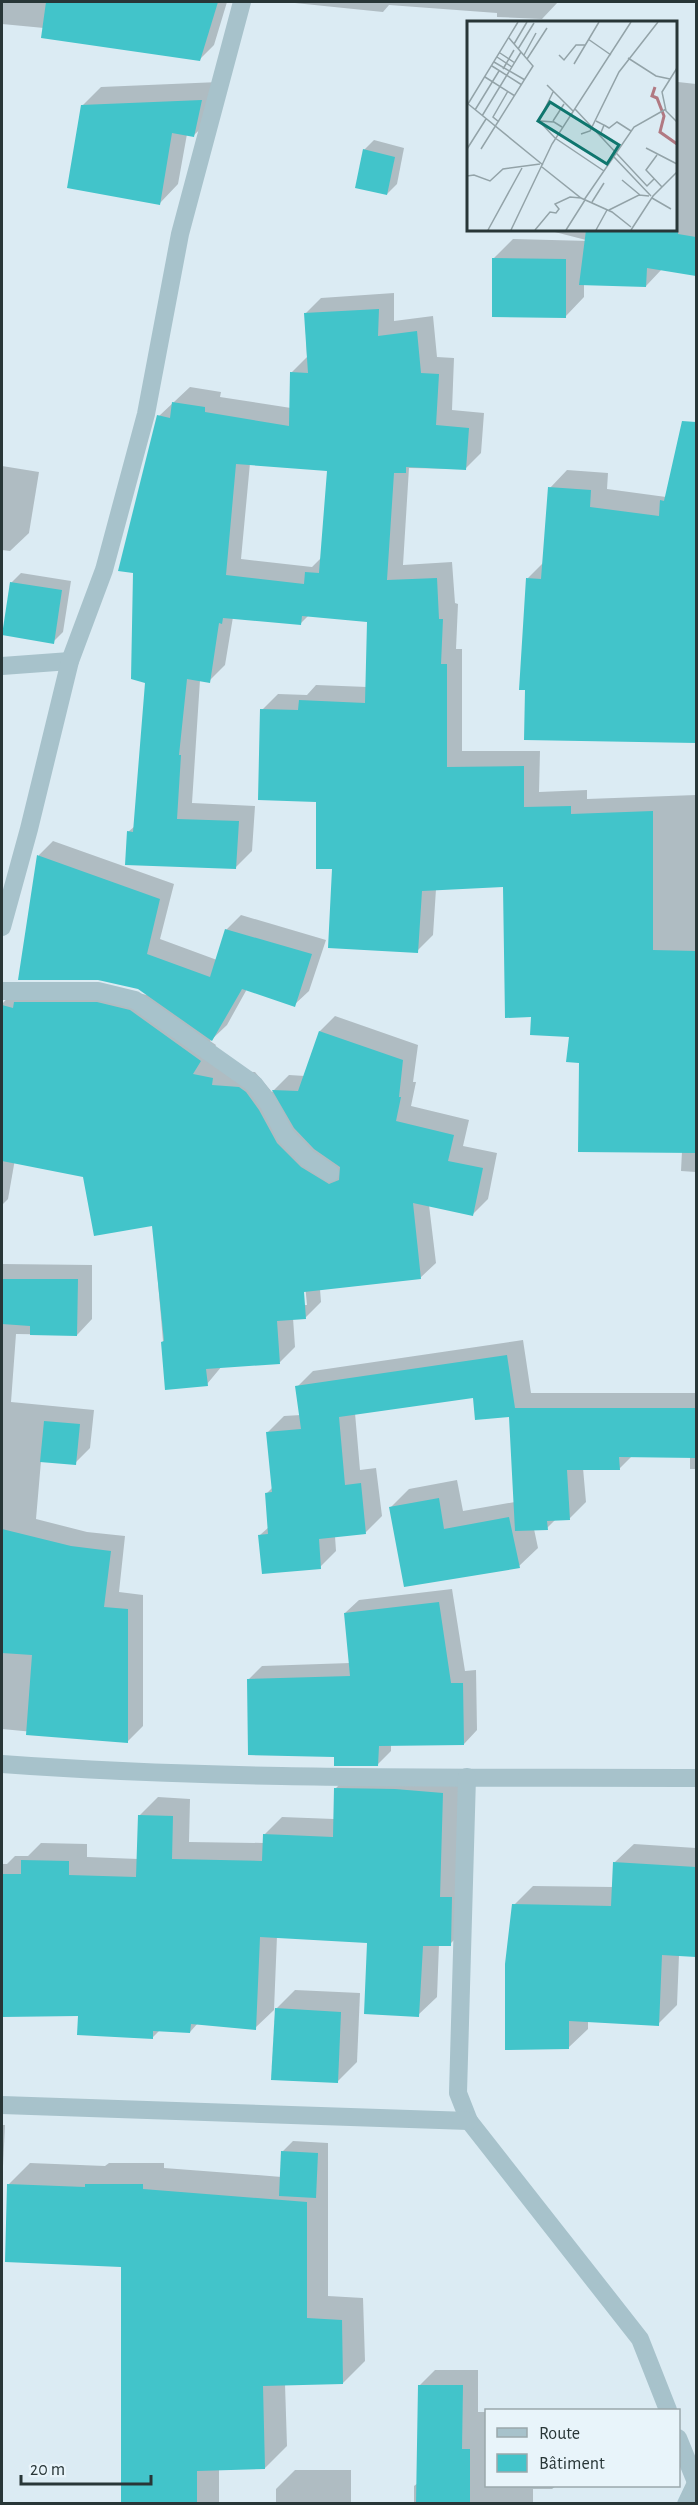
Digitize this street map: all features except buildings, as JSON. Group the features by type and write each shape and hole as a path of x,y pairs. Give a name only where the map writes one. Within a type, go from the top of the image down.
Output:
{"street":[{"path":"2,927 29,829 70,661 104,570 146,414 180,234 242,2"},
{"path":"2,666 70,661"},
{"path":"2,991 98,991 135,1000 254,1084 269,1104 285,1135 307,1158 330,1173"},
{"path":"2,1764 61,1769 467,1777 696,1778"},
{"path":"467,1777 458,2094 470,2121 640,2339 668,2409"},
{"path":"2,2105 470,2121"},
{"path":"680,2443 696,2482 686,2504"}]}
